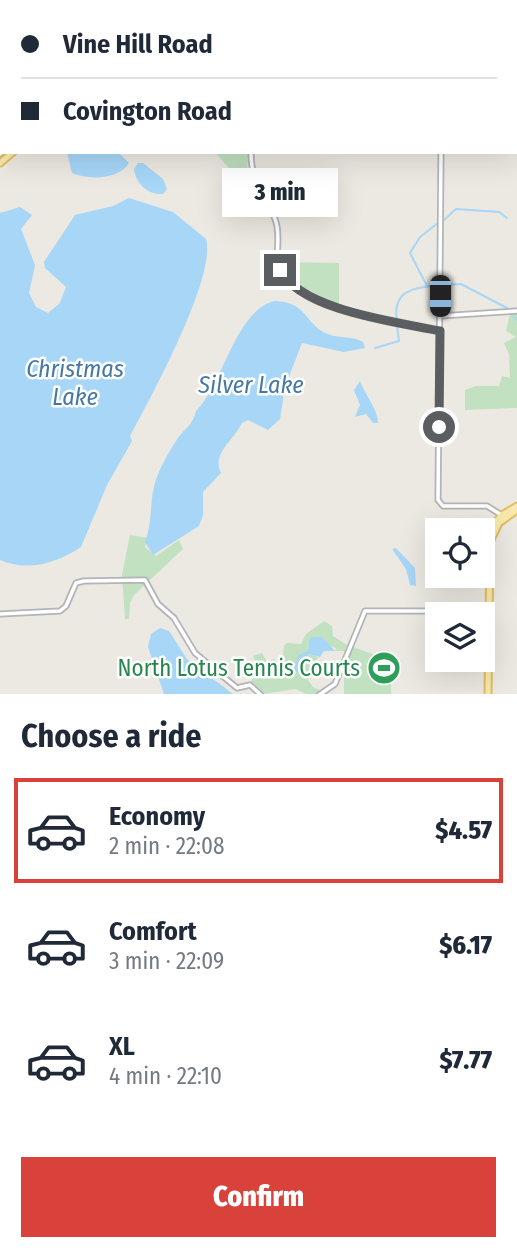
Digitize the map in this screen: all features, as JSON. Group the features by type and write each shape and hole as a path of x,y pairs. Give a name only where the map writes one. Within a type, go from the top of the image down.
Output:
{"main road":[{"path":"495,525 501,514 517,508"},
{"path":"495,529 501,514"},
{"path":"488,672 488,694"}],"street":[{"path":"251,154 254,181 276,223 280,270 291,284 331,306 391,322 440,331"},
{"path":"441,154 438,497 443,506 485,506 501,514"},
{"path":"440,316 517,311"},
{"path":"0,614 60,611 66,606 76,583 84,581 145,580 158,604 174,618 195,653 237,688 250,685 260,694"},
{"path":"320,694 335,684 365,611 425,611"}],"green space":[{"path":"217,154 248,154 247,176 232,172"},
{"path":"281,262 339,263 339,306 292,281"},
{"path":"510,314 517,314 517,408 465,410 465,390 476,386 499,386 502,376 510,378 509,354 504,343 516,337 506,331"},
{"path":"130,535 147,538 145,547 156,556 179,540 183,549 134,595 130,603 129,619 125,619 122,575"},
{"path":"324,621 332,626 333,636 347,645 345,651 335,651 336,648 309,640 308,651 295,664 305,665 309,654 318,657 308,680 313,687 320,690 316,694 306,694 296,689 263,694 250,683 259,669 253,656 262,653 267,662 273,659 282,665 284,646 287,643 301,644 306,634"},
{"path":"351,646 380,657 391,657 391,694 344,694 344,674 340,670"}],"water":[{"path":"67,154 120,154 129,163 118,173 103,177 86,177 72,173"},
{"path":"138,163 143,163 163,179 167,189 163,194 152,193 140,184 134,169"},
{"name":"Christmas Lake","path":"129,198 173,212 206,239 207,257 202,280 180,338 130,436 132,441 107,485 81,547 42,564 11,564 0,560 0,213 20,207 32,215 21,229 35,265 29,293 36,307 48,313 60,303 66,287 45,268 44,262 75,215 113,206"},
{"name":"Silver Lake","path":"275,301 293,305 325,333 358,340 363,342 365,348 344,352 302,343 285,387 280,419 268,430 248,420 242,423 221,453 221,473 203,492 203,515 199,526 153,555 145,542 153,489 161,468 175,442 206,399 240,332 261,307"},
{"path":"360,381 376,412 378,423 373,423 366,414 355,417 360,405 354,390"},
{"path":"396,548 415,568 416,586 410,585 406,569 392,549"},
{"path":"160,628 169,631 187,659 233,694 164,694 148,647 151,634"},
{"path":"322,637 335,651 324,651 320,657 309,654 301,671 295,672 287,664 297,662 298,655 308,651 309,640"}],"waterway":[{"path":"444,220 456,209 499,212 507,218"},
{"path":"427,286 410,253 420,237 438,223"},
{"path":"443,285 461,284 507,308"},
{"path":"397,321 396,311 401,297 412,290 436,286"},
{"path":"513,314 517,320"},
{"path":"375,348 399,341 397,326"}],"place":[{"name":"North Lotus Tennis Courts","path":"384,668"}],"route":[{"path":"280,270 291,284 331,306 391,322 440,331 439,427"}]}
